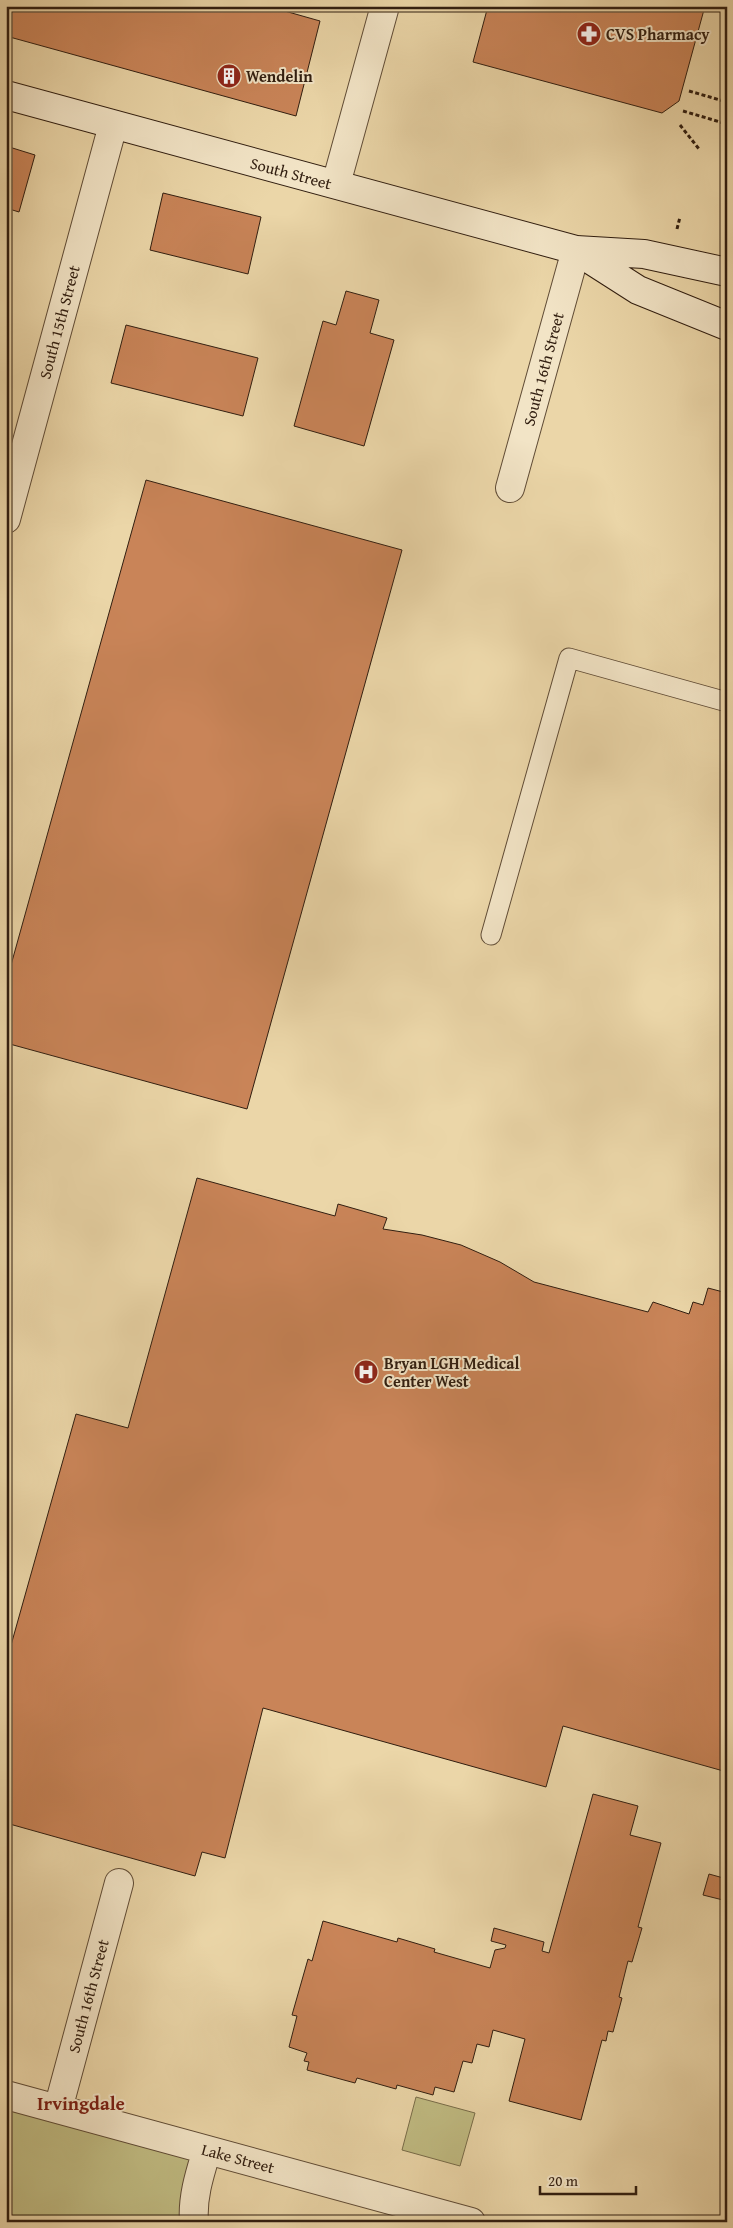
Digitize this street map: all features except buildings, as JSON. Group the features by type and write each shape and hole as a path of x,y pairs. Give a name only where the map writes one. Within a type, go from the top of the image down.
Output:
{"street":[{"path":"336,184 385,6"},
{"name":"South Street","path":"6,95 576,250 644,254 727,272"},
{"name":"South 15th Street","path":"6,519 113,125"},
{"name":"South Street","path":"576,250 638,290 727,326"},
{"name":"South 16th Street","path":"510,488 576,250"},
{"name":"South 16th Street","path":"58,2109 119,1883"},
{"name":"Lake Street","path":"6,2095 471,2222"},
{"path":"194,2222 194,2204 206,2150"}],"lane":[{"path":"491,935 569,658 727,702"}],"path":[{"path":"689,91 727,102"},
{"path":"683,111 727,124"},
{"path":"680,125 699,149"},
{"path":"677,228 680,217"}],"shaded area":[{"path":"6,2095 207,2150 194,2222 6,2222"},
{"path":"416,2097 475,2113 460,2166 402,2150"}],"place":[{"name":"CVS Pharmacy","path":"589,34"},
{"name":"Wendelin","path":"229,76"},
{"name":"Bryan LGH Medical Center West","path":"366,1372"}],"district":[{"name":"Irvingdale","path":"81,2103"}]}
